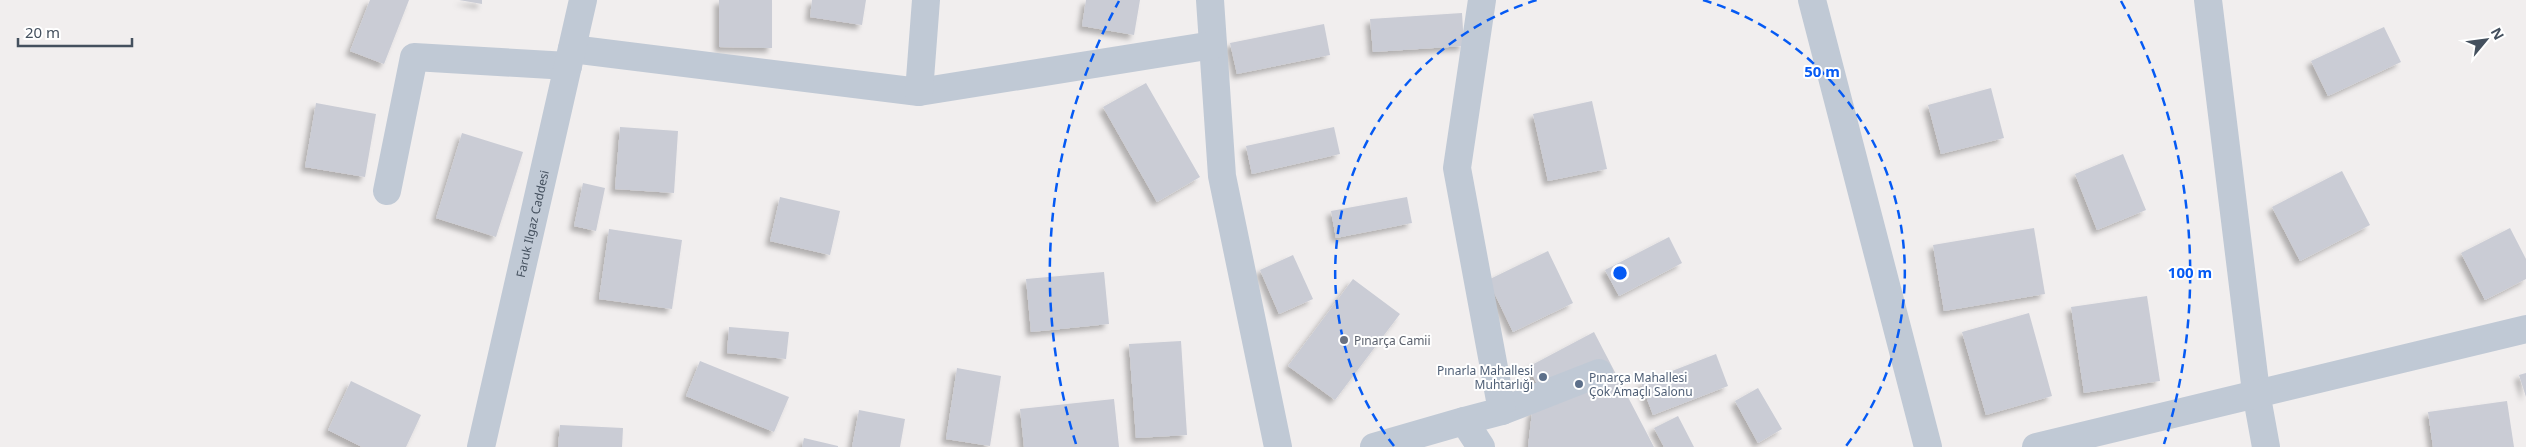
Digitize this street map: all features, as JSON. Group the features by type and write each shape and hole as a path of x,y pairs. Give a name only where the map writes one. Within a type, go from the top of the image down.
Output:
{"street":[{"name":"Faruk Ilgaz Caddesi","path":"480,447 583,0"},
{"path":"919,92 926,0"},
{"path":"1210,0 1222,176 1278,447"},
{"path":"1482,0 1458,168 1502,411"},
{"path":"1812,0 1928,447"},
{"path":"2208,0 2256,392 2266,447"},
{"path":"387,191 414,57 570,57 919,92 1213,45"},
{"path":"2036,447 2256,392 2526,328"},
{"path":"1374,447 1502,411 1599,373"},
{"path":"1464,421 1481,447"}],"building":[{"path":"370,0 409,0 384,64 350,51"},
{"path":"459,0 482,0 482,4"},
{"path":"719,0 772,0 772,48 719,47"},
{"path":"812,0 866,0 862,25 810,17"},
{"path":"1086,0 1140,0 1134,35 1082,26"},
{"path":"1462,13 1464,46 1373,52 1370,19"},
{"path":"1324,24 1330,55 1237,74 1230,43"},
{"path":"2384,27 2401,62 2328,96 2311,61"},
{"path":"1146,83 1200,177 1157,202 1103,107"},
{"path":"1991,88 2004,138 1941,154 1928,105"},
{"path":"1592,101 1607,169 1548,181 1533,114"},
{"path":"316,103 376,114 365,177 305,167"},
{"path":"620,127 678,131 674,193 615,189"},
{"path":"1334,127 1340,154 1252,174 1246,146"},
{"path":"462,133 523,152 496,237 436,218"},
{"path":"2123,154 2146,210 2097,230 2075,174"},
{"path":"2342,171 2370,225 2300,261 2272,207"},
{"path":"583,183 605,188 596,231 574,226"},
{"path":"780,197 840,211 830,255 770,241"},
{"path":"1407,197 1412,223 1336,238 1331,211"},
{"path":"2034,228 2045,294 1944,311 1933,245"},
{"path":"2510,228 2526,259 2526,279 2485,300 2461,253"},
{"path":"609,229 682,240 672,309 599,299"},
{"path":"1669,237 1682,263 1619,296 1605,270"},
{"path":"1548,251 1573,303 1513,332 1488,280"},
{"path":"1293,255 1313,299 1279,314 1260,270"},
{"path":"1104,272 1109,324 1031,332 1026,279"},
{"name":"Pınarça Camii","path":"1353,279 1400,314 1335,400 1288,366"},
{"path":"2147,296 2160,381 2084,393 2071,307"},
{"path":"2029,313 2052,396 1986,415 1962,332"},
{"path":"729,327 789,332 786,359 727,353"},
{"name":"Pınarça Mahallesi Çok Amaçlı Salonu","path":"1594,332 1654,447 1528,447 1532,412 1546,401 1528,367"},
{"path":"1181,341 1187,435 1136,438 1129,344"},
{"path":"1716,354 1728,386 1653,415 1641,383"},
{"path":"700,361 789,397 774,432 686,396"},
{"path":"957,368 1001,376 990,446 946,439"},
{"path":"2526,373 2526,397 2519,375"},
{"path":"351,381 421,415 406,447 362,447 328,430"},
{"path":"1758,388 1782,429 1758,443 1735,401"},
{"path":"1114,399 1119,447 1024,447 1020,409"},
{"path":"2507,401 2514,447 2433,447 2428,412"},
{"path":"859,410 905,419 900,447 852,447"},
{"path":"1678,416 1694,447 1664,447 1654,428"},
{"path":"560,425 623,428 622,447 558,447"},
{"path":"804,438 838,446 838,447 802,447"}],"place":[{"name":"Pınarça Camii","path":"1344,340"},
{"name":"Pınarla Mahallesi Muhtarlığı","path":"1543,377"},
{"name":"Pınarça Mahallesi Çok Amaçlı Salonu","path":"1579,384"}]}
